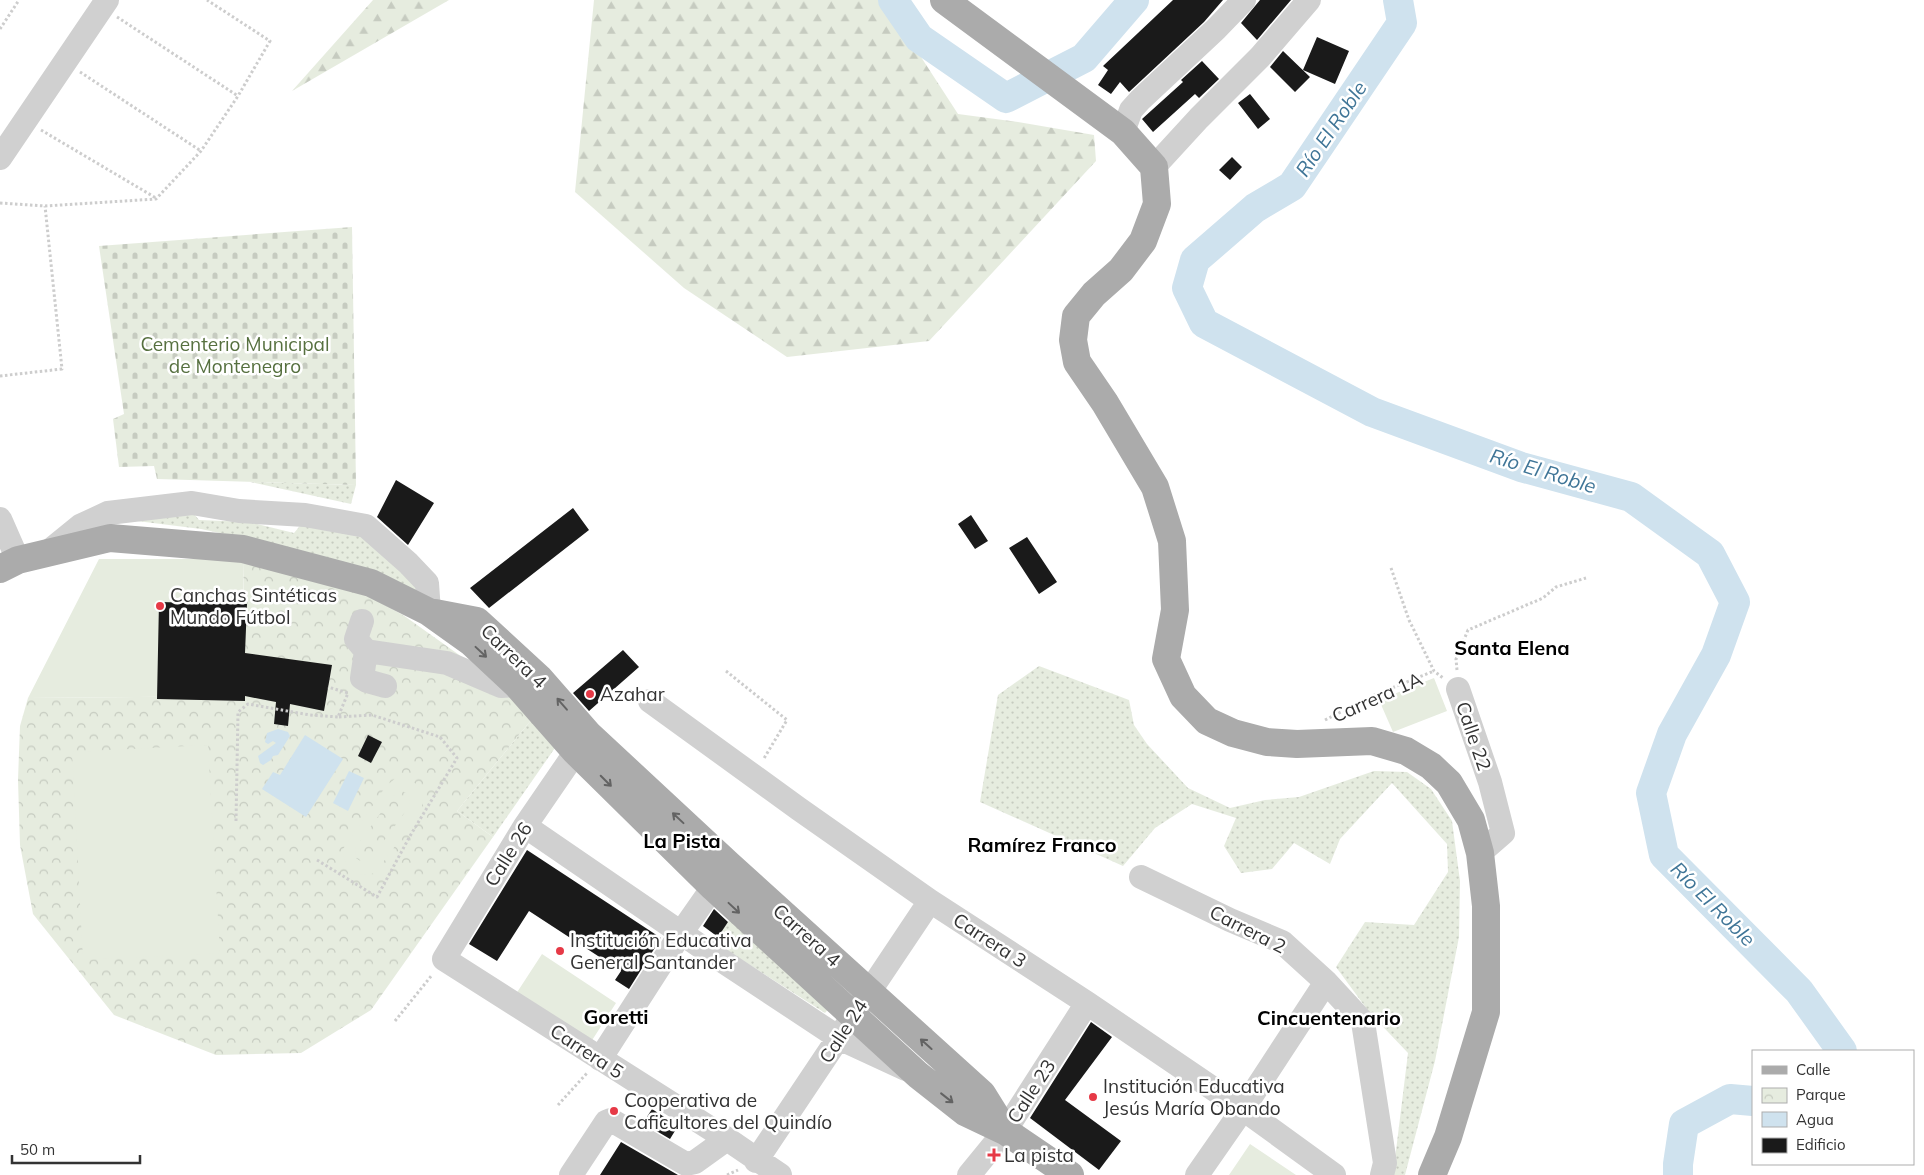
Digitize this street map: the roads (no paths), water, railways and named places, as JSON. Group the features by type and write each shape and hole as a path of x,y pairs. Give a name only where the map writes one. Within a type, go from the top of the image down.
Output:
{"main road":[{"path":"944,0 1123,132 1154,167 1157,204 1143,241 1121,270 1094,294 1076,316 1073,340 1077,362 1105,403 1155,487 1172,541 1174,610 1166,659 1183,696 1207,721 1233,733 1267,742 1297,744 1372,741 1406,751 1431,766 1449,783 1471,820 1480,853 1486,906 1486,1012 1448,1137 1432,1175"},
{"path":"9,565 48,552 110,538 243,549 371,583 429,612"},
{"name":"Carrera 4","path":"429,612 471,642 582,742 729,865 982,1094 1005,1131"},
{"name":"Carrera 4","path":"429,612 477,621 539,678 582,742 713,887 847,1028 918,1075 965,1112 1005,1131 1070,1175"},
{"path":"1414,1175 1417,1169 1448,1137"}],"street":[{"path":"1123,132 1132,110 1140,100 1244,0"},
{"path":"1154,167 1199,118 1260,57 1309,0"},
{"path":"0,158 105,4"},
{"path":"48,552 80,526 108,513 192,503 239,511 305,515 366,526 408,563 427,583 429,612"},
{"path":"0,519 9,565"},
{"path":"362,621 356,639 366,651 447,663 501,686 517,685"},
{"path":"366,651 362,678 386,686"},
{"name":"Calle 22","path":"1458,689 1490,782 1503,833 1480,853"},
{"name":"Carrera 3","path":"650,701 930,901 1087,1003 1334,1175"},
{"name":"Calle 26","path":"444,959 525,826 582,742"},
{"name":"Carrera 4","path":"525,826 681,933 847,1028"},
{"path":"600,1059 681,933 729,865"},
{"name":"Carrera 2","path":"1141,877 1230,920 1282,942 1326,982 1363,1022 1384,1163 1382,1175"},
{"name":"Calle 24","path":"756,1160 847,1028 930,901"},
{"name":"Carrera 5","path":"444,959 727,1139 780,1175"},
{"path":"1197,1175 1243,1110 1326,982"},
{"name":"Calle 23","path":"968,1175 1005,1131 1087,1003"},
{"path":"571,1175 606,1122 611,1120 686,1164 695,1162 727,1139"}],"water":[{"path":"278,729 288,732 290,736 278,755 273,756 271,760 263,765 260,763 258,756 276,743 273,741 268,744 265,742 267,733"},
{"path":"305,735 343,759 306,817 262,789 273,772 280,775"},
{"path":"349,771 364,778 348,811 333,803"}],"waterway":[{"name":"Río El Roble","path":"893,0 919,38 1006,98 1084,58 1134,0"},
{"name":"Río El Roble","path":"1398,0 1402,23 1292,186 1255,208 1195,260 1187,288 1204,323 1372,412 1521,467 1631,497 1710,554 1735,602 1716,655 1672,734 1651,793 1664,855 1799,991 1841,1050"},
{"name":"Río El Roble","path":"1678,1175 1684,1124 1730,1099 1752,1101"}],"place":[{"name":"Canchas Sintéticas Mundo Fútbol","path":"160,606"},
{"name":"Azahar","path":"590,694"},
{"name":"Institución Educativa General Santander","path":"560,951"},
{"name":"Institución Educativa Jesús María Obando","path":"1093,1097"},
{"name":"Cooperativa de Caficultores del Quindío","path":"614,1111"},
{"name":"La pista","path":"994,1155"}],"district":[{"name":"Santa Elena","path":"1512,648"},
{"name":"La Pista","path":"682,841"},
{"name":"Ramírez Franco","path":"1042,845"},
{"name":"Goretti","path":"616,1017"},
{"name":"Cincuentenario","path":"1329,1018"}],"park label":[{"name":"Cementerio Municipal de Montenegro","path":"235,355"}]}
